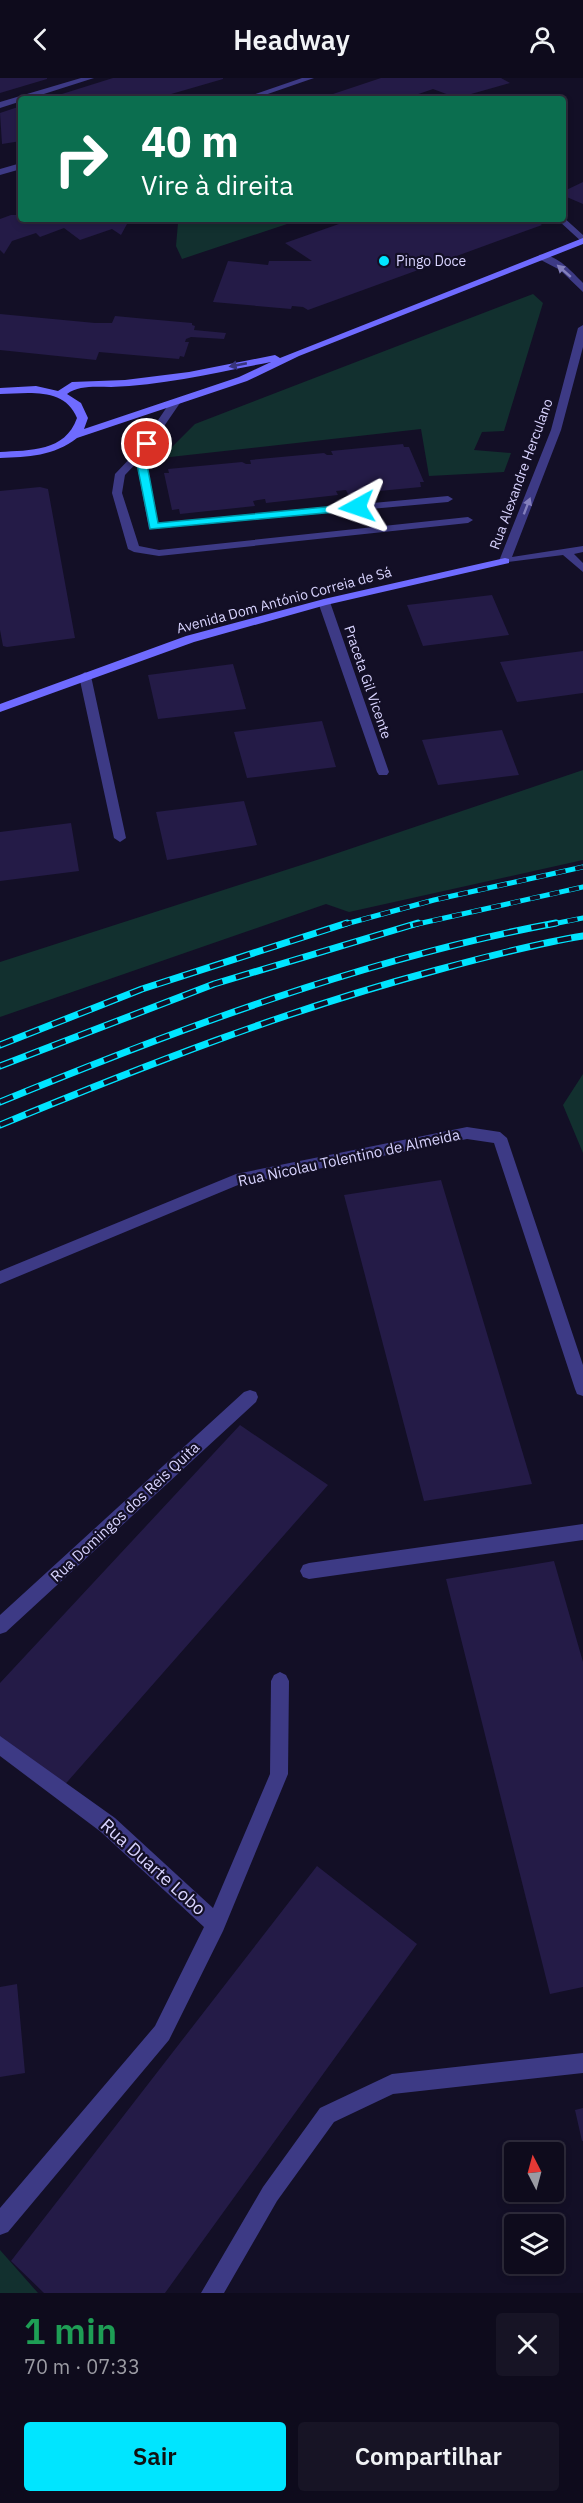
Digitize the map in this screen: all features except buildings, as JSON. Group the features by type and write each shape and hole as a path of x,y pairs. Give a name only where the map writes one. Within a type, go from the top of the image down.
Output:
{"street":[{"path":"31,96 90,78"},
{"path":"254,96 303,79"},
{"path":"0,105 18,100"},
{"path":"0,172 18,167"},
{"path":"0,455 44,452 63,445 77,435 243,379 296,354 583,240 565,222"},
{"path":"542,256 563,268 583,289"},
{"name":"Rua Alexandre Herculano","path":"505,561 556,430 583,328"},
{"path":"61,393 72,385 124,383 189,375 296,354"},
{"path":"0,386 42,388 61,393 75,401 83,412 84,424 77,435"},
{"path":"0,391 20,388"},
{"path":"175,403 140,454 120,474 117,493 134,549 159,553 468,520"},
{"path":"140,454 153,527 448,499"},
{"name":"Avenida Dom António Correia de Sá","path":"0,708 190,639 324,602 505,561 583,549"},
{"path":"565,551 583,569"},
{"name":"Praceta Gil Vicente","path":"324,602 383,772"},
{"path":"85,676 120,838"},
{"name":"Rua Nicolau Tolentino de Almeida","path":"0,1278 236,1180 467,1133 500,1138 583,1389"},
{"name":"Rua Domingos dos Reis Quita","path":"0,1626 250,1397"},
{"path":"309,1571 583,1532"},
{"name":"Rua Duarte Lobo","path":"0,1745 108,1825 216,1924 279,1774 280,1681"},
{"path":"0,2224 162,2033 216,1924"},
{"path":"212,2293 270,2194 327,2115 392,2084 583,2063"}],"green space":[{"path":"176,222 293,222 182,259 176,246"},
{"path":"533,294 543,303 504,431 482,432 474,450 511,453 504,472 429,476 421,429 161,458 195,424"},
{"path":"583,770 583,860 349,912 326,904 0,1017 0,962 323,858"},
{"path":"583,1074 583,1153 563,1105"},
{"path":"0,2250 38,2293 0,2293"}],"railway":[{"path":"342,925 434,900 583,867"},
{"path":"413,925 583,887"},
{"path":"548,925 583,918"},
{"path":"0,1045 142,989 347,923"},
{"path":"0,1066 214,984 418,923"},
{"path":"0,1102 136,1048 274,998 413,956 556,923"},
{"path":"0,1125 216,1040 326,1003 473,960 583,936"}],"place":[{"name":"Pingo Doce","path":"384,261"}],"route":[{"path":"147,444 140,454 153,527 357,507"}]}
